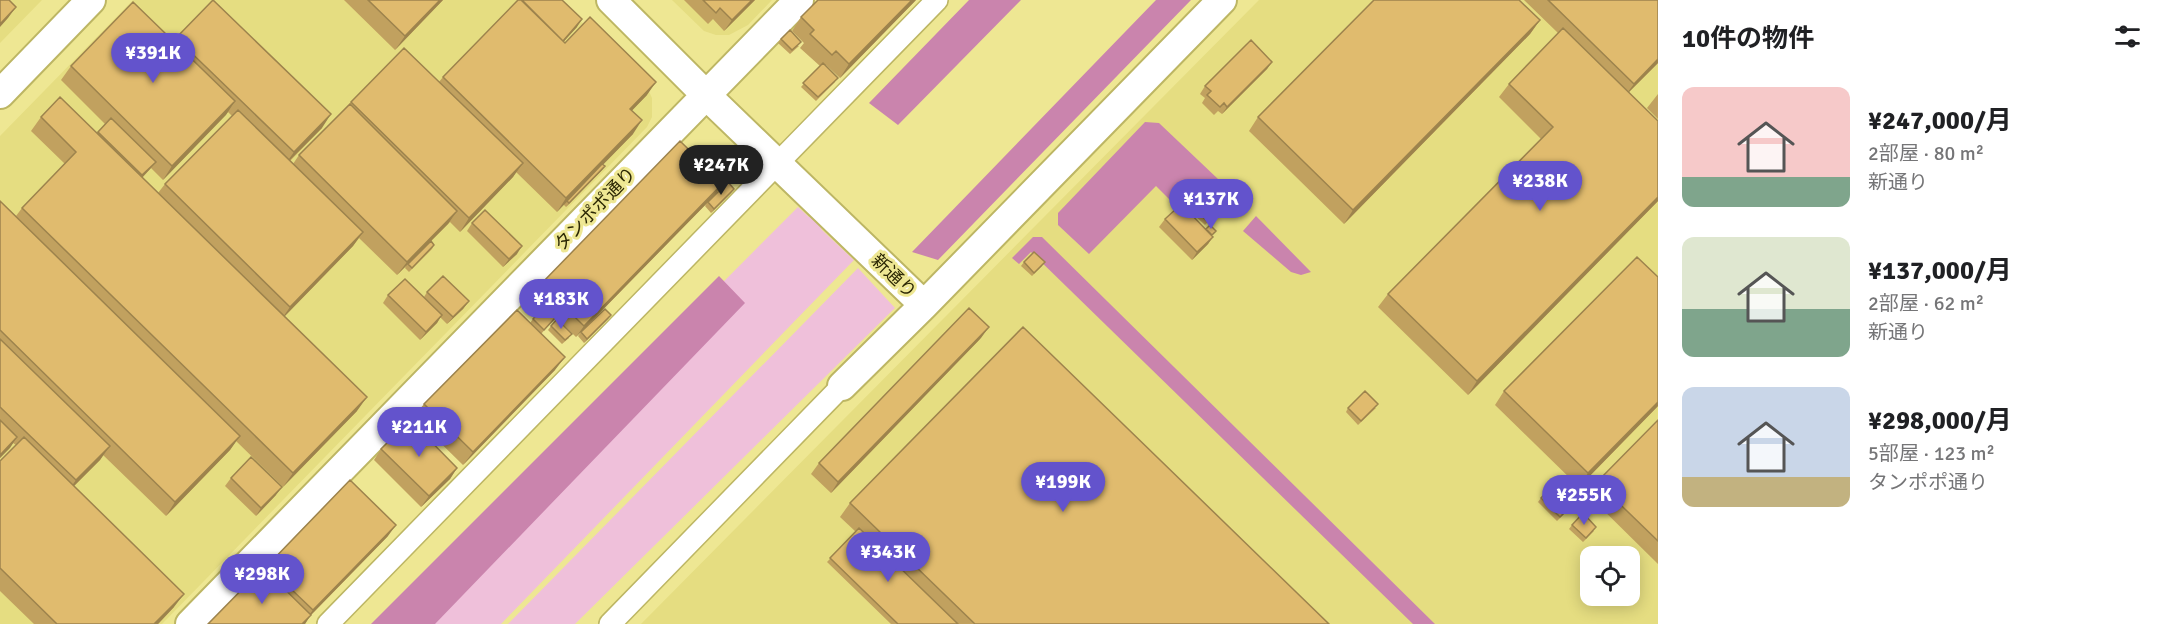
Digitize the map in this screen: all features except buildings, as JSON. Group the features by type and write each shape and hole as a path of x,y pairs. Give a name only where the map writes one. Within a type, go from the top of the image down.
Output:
{"street":[{"path":"0,94 92,0"},
{"name":"新通り","path":"611,0 924,305 1222,0"},
{"name":"タンポポ通り","path":"190,624 799,0"},
{"path":"328,624 937,0"},
{"path":"610,624 924,305"}],"shaded area":[{"path":"0,0 42,0 0,43"},
{"path":"133,0 559,0 646,85 652,98 652,117 647,127 162,624 0,624 0,136"},
{"path":"672,0 772,0 748,25 729,35 716,35 704,31"},
{"path":"969,0 1021,0 898,125 869,103"},
{"path":"1156,0 1191,0 938,260 912,252"},
{"path":"1259,0 1658,0 1658,624 641,624"},
{"path":"1145,122 1159,123 1218,179 1181,211 1156,186 1089,254 1058,225 1058,213"},
{"path":"798,207 809,217 812,215 822,227 821,229 854,260 501,624 382,624"},
{"path":"1256,216 1311,272 1301,275 1291,272 1243,231"},
{"path":"1033,237 1042,237 1435,624 1413,624 1031,252 1019,264 1012,258"},
{"path":"858,268 895,308 575,624 508,624"},
{"path":"719,276 745,303 435,624 371,624"}]}
